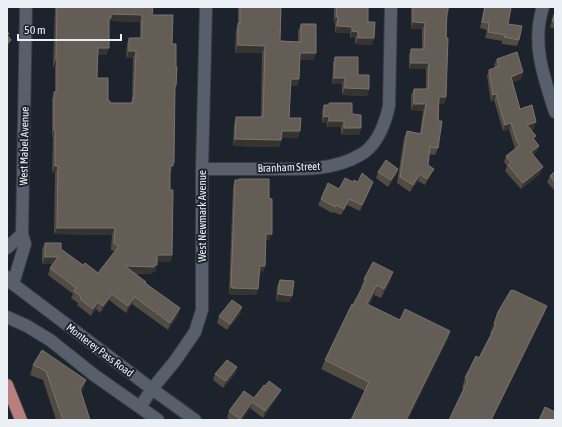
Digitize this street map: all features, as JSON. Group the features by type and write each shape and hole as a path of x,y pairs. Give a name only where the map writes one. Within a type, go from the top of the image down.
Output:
{"main road":[{"path":"7,385 21,420"}],"street":[{"name":"West Mabel Avenue","path":"9,282 25,244 22,234 26,7"},
{"name":"West Newmark Avenue","path":"140,407 195,332 202,310 202,169 206,7"},
{"name":"Branham Street","path":"202,169 310,168 343,162 361,155 371,146 380,134 386,120 389,106 391,7"},
{"path":"543,7 539,18 537,44 542,72 555,112"},
{"path":"7,248 22,234"},
{"name":"Monterey Pass Road","path":"9,282 194,420"},
{"name":"Monterey Pass Road","path":"7,317 27,326 50,340 94,375 158,420"}],"building":[{"path":"57,7 153,7 152,15 173,15 172,44 176,44 177,67 175,86 174,163 173,166 170,166 170,190 173,190 172,255 157,255 157,265 154,265 154,267 125,266 146,282 145,283 180,308 170,323 135,297 128,306 112,294 103,306 98,302 93,309 80,299 81,297 74,291 76,288 50,268 58,257 45,257 45,243 61,243 61,249 83,265 85,263 98,273 119,246 114,243 115,228 57,228 58,166 55,166 54,130 54,92 57,92","holes":["111,14 142,15 142,38 129,38 129,51 136,51 133,103 110,103 110,101 108,101 108,78 97,78 98,48 109,48 109,18 111,18"]},
{"path":"240,7 281,7 280,41 301,42 301,24 316,24 316,53 300,53 299,79 291,79 289,118 301,118 300,131 282,131 281,140 235,139 236,117 263,117 265,46 238,45"},
{"path":"337,7 368,7 368,22 375,22 374,38 358,38 358,32 352,31 352,27 337,26"},
{"path":"413,7 448,7 446,38 448,38 446,97 439,97 438,121 442,121 438,148 430,147 428,165 434,169 427,179 420,174 413,185 400,177 407,131 421,134 426,104 414,104 414,89 428,89 429,63 411,63 411,49 424,49 425,23 413,22"},
{"path":"485,7 511,7 508,24 522,26 519,40 504,37 505,35 488,32 489,23 482,22"},
{"path":"555,12 555,22 552,21"},
{"path":"7,35 11,40 7,44"},
{"path":"517,52 523,72 511,77 520,109 532,105 536,122 527,125 536,136 533,138 539,146 531,152 543,167 523,183 508,165 511,162 506,156 520,145 517,141 511,123 505,125 496,94 493,95 489,70 499,66 497,59"},
{"path":"335,57 358,57 358,75 369,75 369,89 345,88 345,78 334,78"},
{"path":"329,103 352,103 352,114 361,115 361,128 344,128 344,121 329,121 329,116 324,117 324,105 329,105"},
{"path":"386,160 398,169 391,180 378,172"},
{"path":"555,171 555,182 550,176"},
{"path":"362,173 373,182 362,205 349,199 344,209 336,205 335,207 321,199 328,183 339,189 345,178 353,182 354,180 358,182"},
{"path":"269,179 269,198 272,199 272,234 266,234 265,266 260,266 258,289 231,287 235,180"},
{"path":"373,262 393,272 384,289 377,285 367,304 400,320 405,309 450,331 406,420 351,420 369,382 325,360 352,304 353,305 366,280 364,279"},
{"path":"280,280 294,281 292,296 278,294"},
{"path":"511,290 547,306 491,420 449,420 468,380 465,378 476,356 479,358 496,325 494,324 498,312"},
{"path":"232,300 242,307 230,324 219,316"},
{"path":"42,350 86,380 80,389 90,420 63,420 46,371 33,365"},
{"path":"227,360 237,367 226,381 215,374"},
{"path":"269,381 281,390 265,411 252,402 240,419 229,411 244,391 254,398"},
{"path":"545,407 555,412 555,420 539,420"}]}
